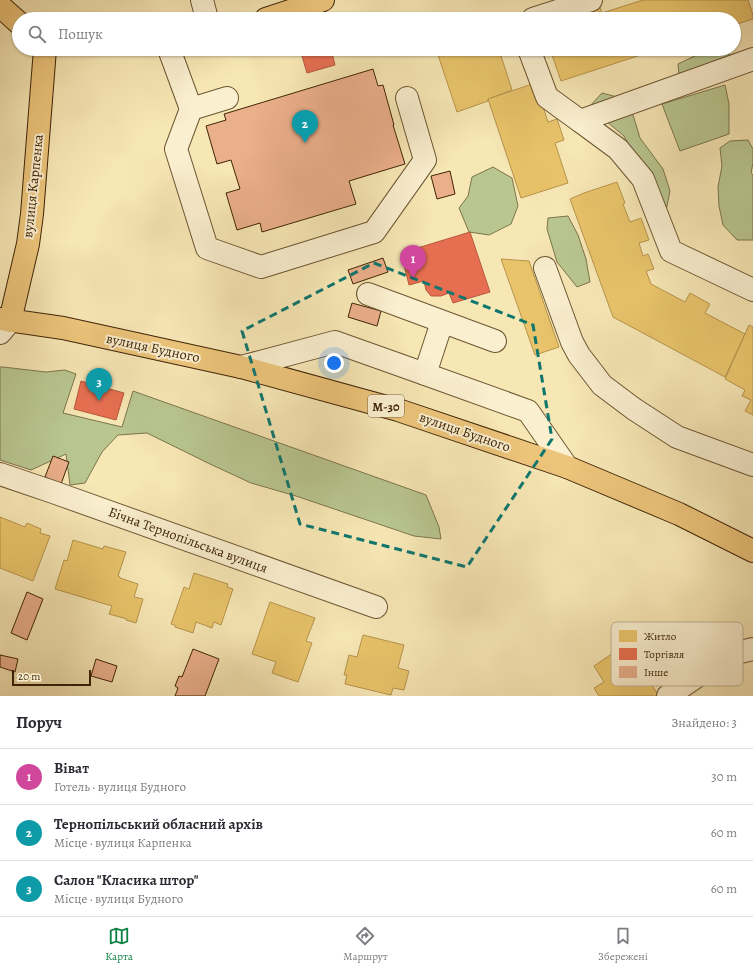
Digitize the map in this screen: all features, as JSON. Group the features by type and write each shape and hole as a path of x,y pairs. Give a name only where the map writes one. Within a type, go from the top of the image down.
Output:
{"main road":[{"path":"287,12 323,0"},
{"path":"0,6 12,17"},
{"name":"вулиця Карпенка","path":"3,324 28,244 32,214 44,56"},
{"name":"вулиця Будного","path":"3,324 63,328 241,366 398,410 567,467 679,514 753,551"}],"street":[{"path":"202,0 205,12"},
{"path":"554,12 591,0"},
{"path":"172,56 191,109 176,148 207,248 261,267 374,232 425,160 407,98"},
{"path":"532,56 547,97 618,148 643,179 671,251 753,290"},
{"path":"580,121 753,59"},
{"path":"191,109 227,98"},
{"path":"545,268 572,342 579,356 602,385 634,409 677,436 753,465"},
{"path":"368,294 495,341"},
{"path":"425,374 442,322"},
{"path":"241,366 334,342 528,411 567,467"},
{"name":"Бічна Тернопільська вулиця","path":"0,474 376,607"},
{"path":"743,651 753,649"},
{"path":"668,696 683,686"}],"highlighted area":[{"path":"374,263 533,325 552,439 467,567 300,524 242,331"}],"green space":[{"path":"695,56 730,56 733,61 679,75 678,64"},
{"path":"725,85 729,104 729,134 680,151 662,104"},
{"path":"602,93 621,98 633,115 640,138 663,169 670,191 665,216 624,136 589,107"},
{"path":"748,140 753,149 751,173 753,175 753,240 737,240 723,225 719,206 718,187 722,166 720,148 730,141"},
{"path":"493,167 512,178 518,206 511,224 489,235 469,232 459,208 468,196 472,177"},
{"path":"568,216 578,235 586,259 590,282 577,287 557,262 547,229 548,218"},
{"path":"0,367 46,372 65,370 76,374 63,413 122,427 133,391 426,495 439,527 441,539 414,536 296,496 251,483 147,433 118,435 102,452 85,483 70,485 66,454 31,470 0,460"}],"building: Житло":[{"path":"643,0 748,0 753,19 741,23 741,12 605,12"},
{"path":"599,5 602,12 580,12 580,11"},
{"path":"438,56 501,56 512,90 488,99 488,101 457,112"},
{"path":"552,56 638,56 561,81"},
{"path":"535,83 548,122 557,119 564,140 555,143 568,183 521,198 488,99"},
{"path":"617,182 630,222 641,218 649,240 639,243 643,256 648,254 654,269 646,271 651,284 685,302 690,293 710,304 705,313 745,334 725,377 613,317 570,199"},
{"path":"501,259 529,261 559,347 535,355"},
{"path":"749,325 753,327 753,415 745,411 751,400 742,396 745,390 725,379"},
{"path":"0,517 25,527 27,523 41,529 40,533 50,536 33,581 0,568"},
{"path":"73,540 103,549 104,546 126,552 118,576 138,584 134,597 143,599 136,623 109,614 112,606 55,589 64,560 67,561"},
{"path":"194,573 228,584 227,587 233,589 221,625 214,622 212,628 196,622 193,633 175,627 175,625 171,624 184,587 189,589"},
{"path":"270,602 315,618 306,641 312,643 298,682 272,673 276,662 252,654"},
{"path":"363,635 404,645 398,668 409,671 404,690 393,688 391,695 345,684 347,675 344,675 349,655 357,657"},
{"path":"611,654 611,686 652,686 659,696 599,696 594,688 604,682 594,666"}],"building: Торгівля":[{"path":"302,56 333,56 335,65 307,73"},
{"path":"470,232 490,292 453,303 449,293 441,296 431,296 426,290 424,281 409,285 401,253"},
{"path":"81,381 124,393 116,420 74,409"}],"building: Інше":[{"path":"373,69 378,86 383,85 405,164 349,181 356,204 262,232 260,223 237,230 226,193 240,189 231,160 217,164 206,126 226,120 224,114"},
{"path":"450,171 455,194 437,199 431,176"},
{"path":"383,258 388,272 353,284 348,270"},
{"path":"352,303 381,311 377,326 348,317"},
{"path":"53,456 69,462 61,484 45,477"},
{"path":"27,592 43,599 27,640 11,633"},
{"path":"193,649 219,659 205,696 175,696 178,688 175,686 179,676 182,677"},
{"path":"0,655 18,659 15,672 0,667"},
{"path":"96,659 117,666 112,682 91,676"}],"place":[{"name":"Тернопільський обласний архів","path":"305,143"},
{"name":"Віват","path":"413,278"},
{"name":"Салон \"Класика штор\"","path":"99,401"}]}
